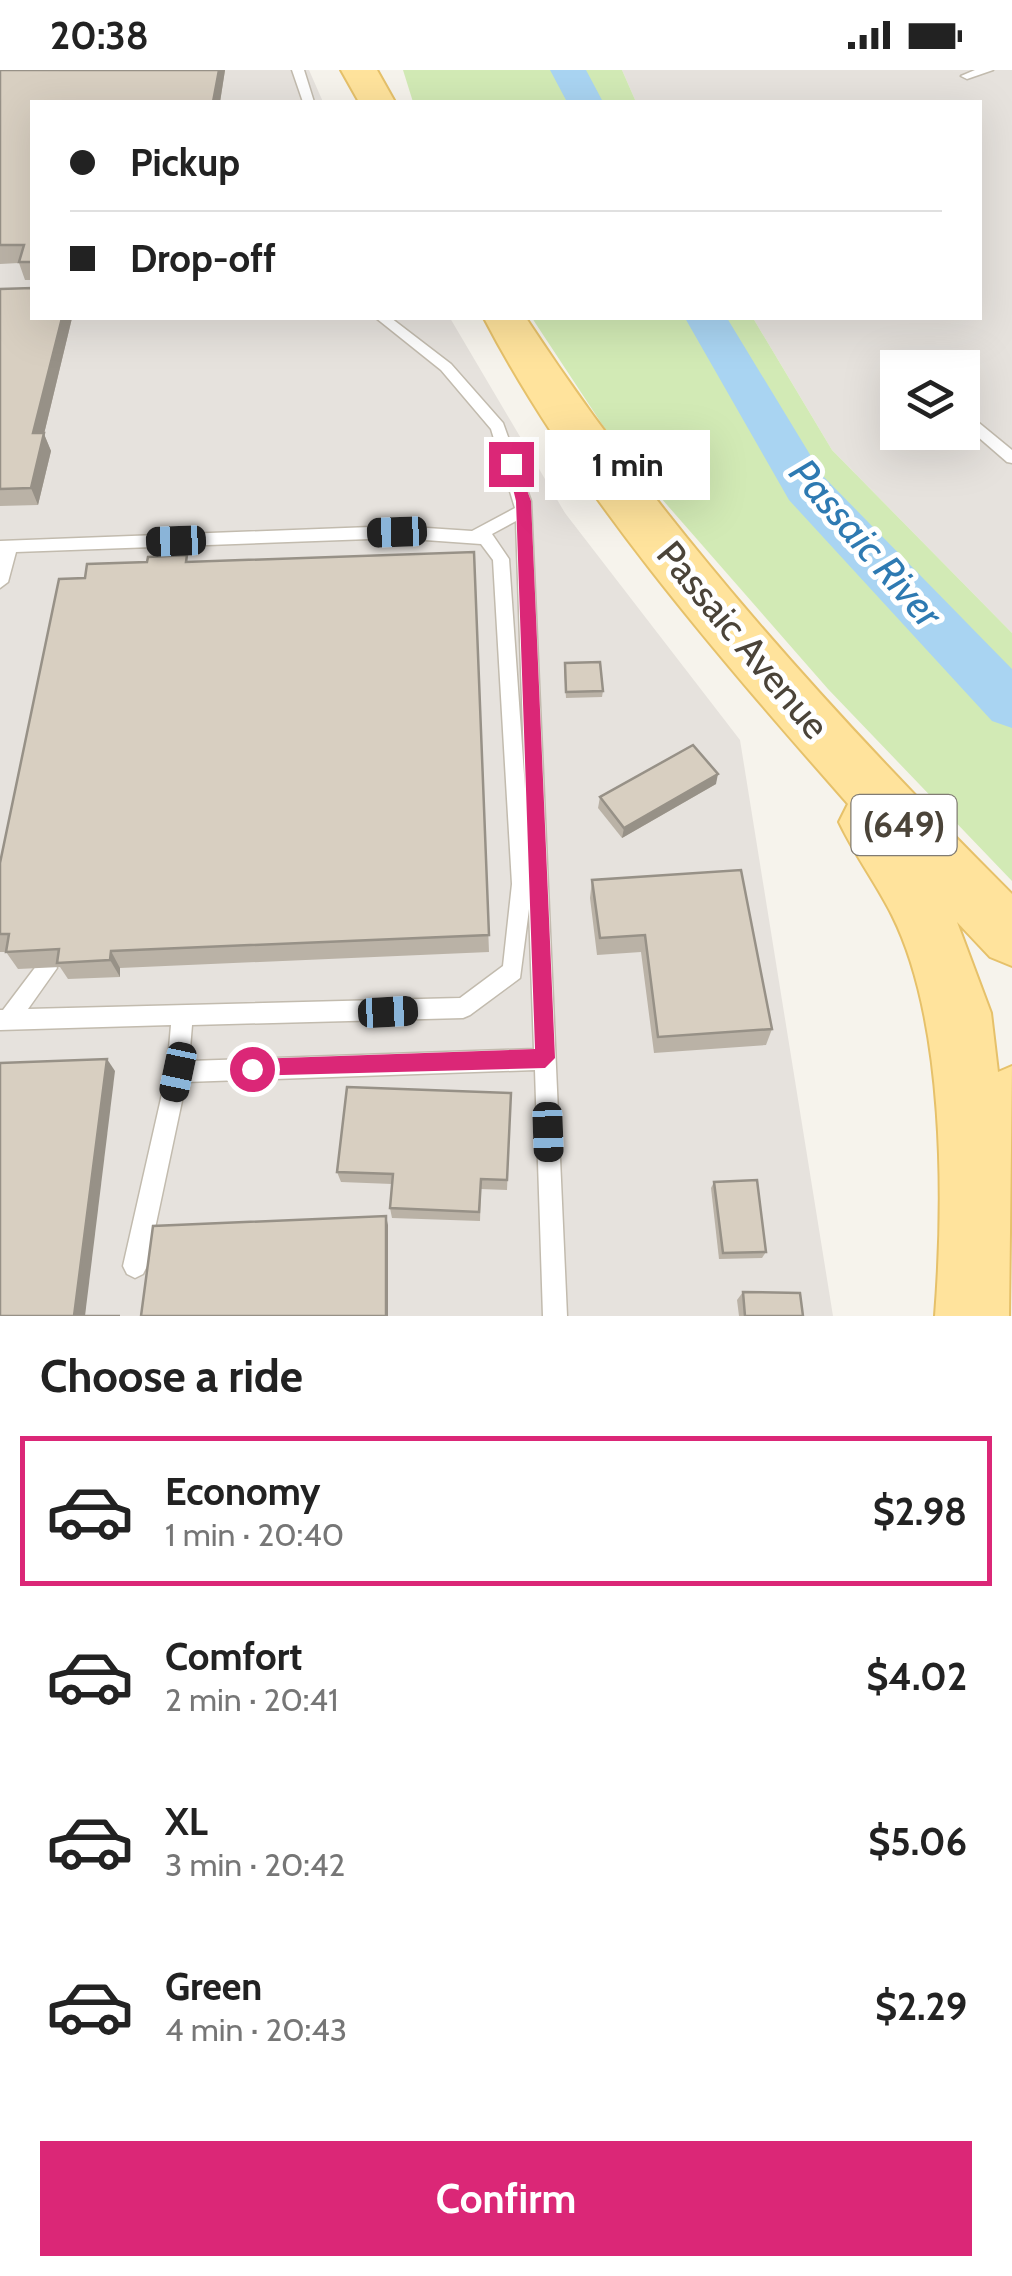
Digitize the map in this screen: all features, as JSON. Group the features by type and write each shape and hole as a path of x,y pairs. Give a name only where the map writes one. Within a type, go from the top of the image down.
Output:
{"main road":[{"path":"358,70 376,100"},
{"name":"Passaic Avenue","path":"506,320 611,481 799,710 1012,937"},
{"path":"799,710 920,906 960,1013 980,1262"},
{"path":"980,1262 1012,1100"}],"lane":[{"path":"298,70 308,100"},
{"path":"967,76 986,70"},
{"path":"386,320 446,367 498,427 524,510 556,1316"},
{"path":"980,430 1012,458"},
{"path":"476,536 524,510"},
{"path":"0,582 4,547 104,551 397,532 486,538 501,558 522,884 513,971 463,1008 4,1020"},
{"path":"4,1020 47,968"},
{"path":"135,1266 178,1072 182,1016"},
{"path":"178,1072 545,1058"}],"shaded area":[{"path":"0,70 309,70 322,100 30,100 30,320 451,320 565,513 740,740 833,1316 0,1316"},
{"path":"622,70 1012,70 1012,633 832,450 754,320 982,320 982,100 635,100"}],"green space":[{"path":"403,70 622,70 635,100 412,100"},
{"path":"533,320 754,320 832,450 1012,633 1012,881 828,689 619,450"}],"building":[{"path":"0,70 219,70 213,100 30,100 30,262 19,262 24,245 0,245"},
{"path":"30,288 30,320 61,320 33,433 44,433 31,488 0,489 0,289"},
{"path":"474,552 489,935 111,951 110,960 57,963 59,949 6,952 9,934 0,934 0,863 59,579 85,578 87,564 147,562 148,557 187,555 186,562"},
{"path":"600,662 603,691 566,692 565,663"},
{"path":"693,745 718,774 624,828 600,797"},
{"path":"741,870 772,1029 658,1037 645,935 600,938 592,880"},
{"path":"107,1059 74,1316 0,1316 0,1063"},
{"path":"347,1087 511,1093 507,1180 481,1179 479,1212 390,1208 393,1174 337,1172"},
{"path":"757,1180 766,1252 723,1253 714,1182"},
{"path":"386,1216 386,1316 141,1316 153,1226"},
{"path":"743,1292 800,1293 803,1316 745,1316"}],"waterway":[{"name":"Passaic River","path":"568,70 584,100"},
{"name":"Passaic River","path":"707,320 806,488 1012,705"}],"route":[{"path":"252,1069 545,1058 524,501 511,464"}]}
